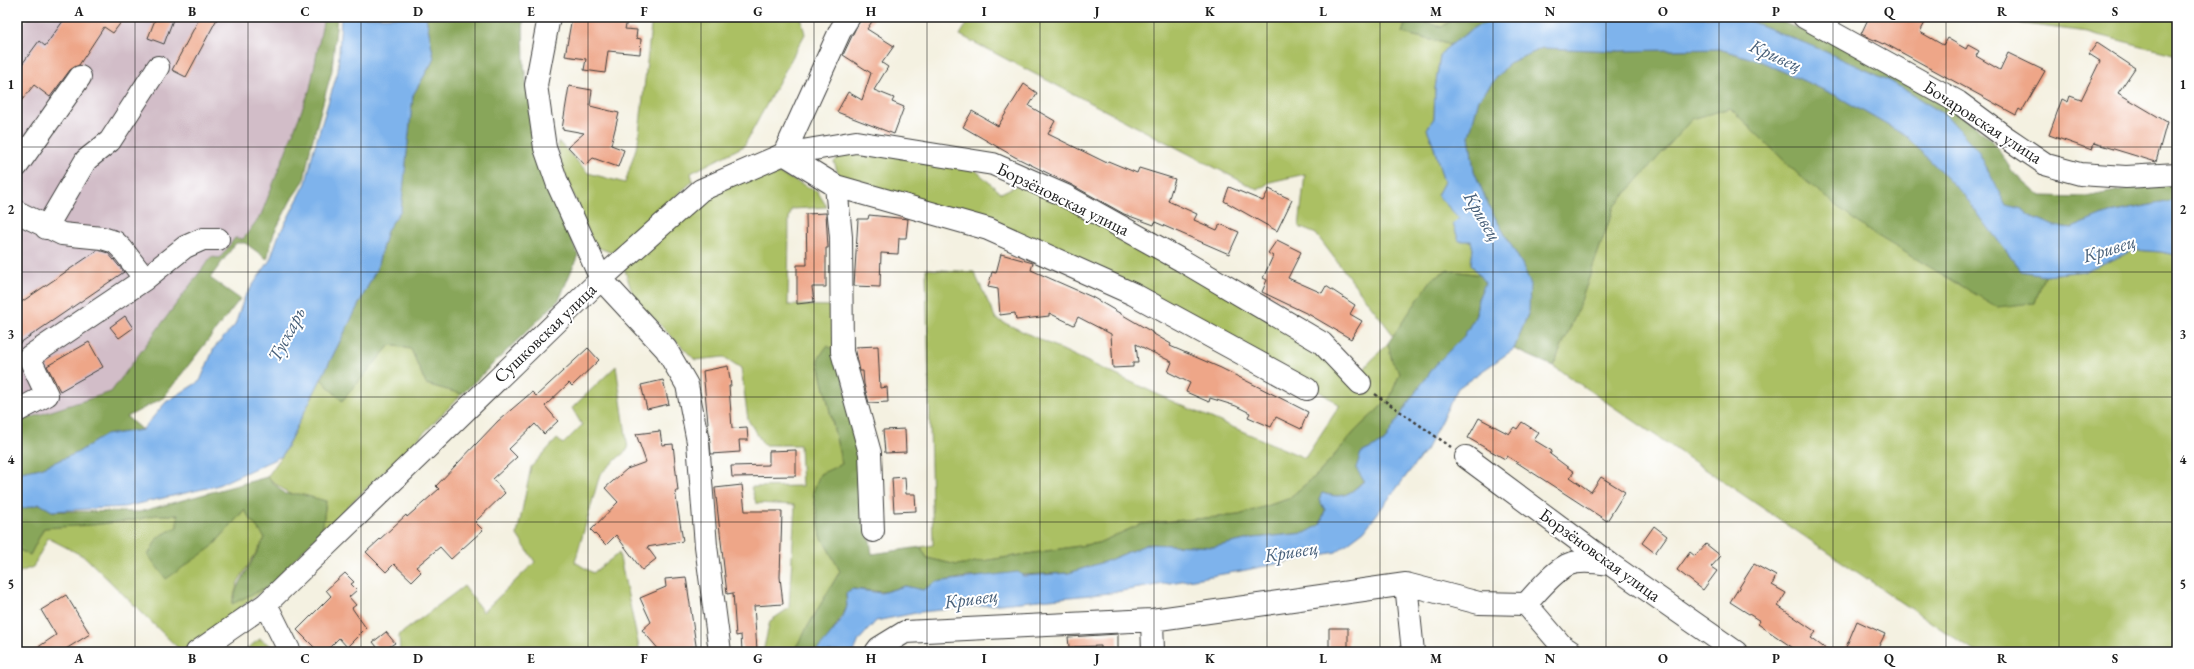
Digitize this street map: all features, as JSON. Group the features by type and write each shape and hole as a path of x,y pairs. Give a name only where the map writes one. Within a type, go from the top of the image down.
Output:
{"street":[{"path":"549,17 536,85 545,148 558,185 601,279"},
{"path":"849,17 840,31 784,154 836,186 988,229 1133,294 1307,389"},
{"name":"Бочаровская улица","path":"1804,17 1958,102 2004,136 2047,164 2080,174 2118,177 2177,174"},
{"path":"46,228 86,160 110,141 158,67"},
{"path":"17,166 80,77"},
{"name":"Борзёновская улица","path":"601,279 701,190 784,154 856,142 993,164 1066,196 1181,260 1322,343 1360,383"},
{"path":"836,186 841,237 842,352 870,453 873,531"},
{"path":"17,212 46,228 62,234 102,238 115,242 145,279"},
{"path":"17,411 47,396 29,357 145,279 185,247 203,239 218,239"},
{"name":"Сушковская улица","path":"197,652 266,604 601,279 666,350 687,384 698,442 706,546 720,652"},
{"name":"Борзёновская улица","path":"1466,457 1610,564 1736,652"},
{"path":"1526,604 1541,587 1568,565 1589,561 1610,564"},
{"path":"1406,584 1413,652"},
{"path":"876,652 879,648 905,632 1152,620 1406,584 1479,603 1526,604 1562,646 1571,652"},
{"path":"266,604 290,652"},
{"path":"1152,620 1153,652"}],"path":[{"path":"1360,383 1466,457"}],"shaded area":[{"path":"28,17 324,17 310,89 261,215 242,239 235,239 220,258 211,257 111,392 17,422 17,31"}],"green space":[{"path":"324,17 337,17 332,70 310,150 304,181 292,198 274,233 267,259 245,243 236,243 210,278 240,299 163,398 127,417 142,430 105,435 77,453 41,468 17,473 17,422 111,392 211,257 220,258 235,238 243,239 261,215 310,89"},
{"path":"426,17 523,17 524,66 539,159 578,255 559,300 462,394 426,384 411,349 390,345 342,401 321,379 377,268 387,230 401,210 413,95 434,59"},
{"path":"652,17 801,17 805,34 744,146 691,173 693,181 612,253 594,246 559,159 558,141 588,173 625,183 638,142"},
{"path":"971,17 1456,17 1442,27 1407,18 1402,33 1452,45 1440,56 1435,89 1434,118 1427,129 1444,182 1437,195 1459,218 1453,224 1459,240 1471,241 1473,249 1471,264 1480,275 1447,270 1432,279 1394,336 1316,234 1299,227 1305,174 1270,182 1258,190 960,35"},
{"path":"1456,17 1504,17 1475,27 1452,45 1402,33 1407,18 1442,27"},
{"path":"1740,17 1770,17 1848,49 1946,103 1992,140 2012,171 2041,196 2086,197 2177,179 2177,200 2109,213 2072,228 2054,226 2032,217 2022,209 2006,206 1993,184 1988,169 1947,116 1890,81 1817,48"},
{"path":"2007,17 2177,17 2177,55 2087,32 2017,23"},
{"path":"1542,48 1619,51 1719,49 1760,61 1835,95 1906,136 1963,194 2021,271 2044,275 2035,303 1997,307 1869,231 1802,178 1730,108 1692,119 1614,207 1577,312 1553,366 1514,349 1529,311 1522,264 1489,207 1474,171 1469,136 1479,99 1509,63"},
{"path":"1731,108 1802,178 2035,303 2044,275 2085,271 2135,250 2177,255 2177,652 1975,652 1553,366 1577,312 1614,207 1692,118"},
{"path":"846,149 973,168 1001,193 1020,184 1184,267 1317,348 1353,386 1368,364 1388,343 1392,361 1400,373 1390,398 1356,430 1319,473 1288,499 1239,515 1142,524 1098,543 957,565 927,558 921,547 933,545 926,269 974,272 996,319 1176,403 1305,458 1340,405 1301,380 1173,309 839,176 834,162"},
{"path":"751,174 780,174 817,191 827,207 792,209 789,218 788,305 833,306 836,350 818,359 842,465 820,474 821,536 840,571 793,652 763,652 770,621 789,608 795,505 756,503 751,487 802,486 800,445 764,445 748,420 741,368 724,357 695,360 634,299 624,267 703,195"},
{"path":"1447,270 1480,275 1485,283 1478,299 1476,315 1464,336 1437,363 1410,400 1384,442 1361,453 1364,480 1346,494 1336,496 1322,493 1319,499 1325,510 1320,525 1305,533 1254,538 1214,547 1148,544 1107,561 1069,573 967,577 937,582 923,590 905,586 884,592 852,589 846,593 847,607 826,642 815,652 793,652 840,571 821,536 813,492 820,474 842,464 818,359 827,346 836,350 864,463 866,514 872,554 921,547 927,558 957,565 1098,543 1141,524 1239,515 1288,499 1319,473 1356,430 1390,398 1400,373 1392,361 1388,343 1432,279"},
{"path":"390,345 411,349 426,384 462,394 411,446 322,531 326,501 289,494 267,477 282,456 321,379 342,401"},
{"path":"616,366 628,449 600,474 575,562 593,573 619,553 640,652 400,652 399,635 464,586 483,612 535,562 517,535 531,467 557,439 563,444 582,425 572,408"},
{"path":"267,477 285,494 300,494 326,501 322,531 269,586 232,604 237,588 265,538 244,510 212,547 166,579 148,555 158,537 177,527 178,515 156,515 135,520 92,525 44,528 30,555 17,549 17,510 40,504 52,511 139,512"},
{"path":"244,510 265,538 238,582 232,603 269,586 182,652 85,557 48,538 33,567 17,573 17,549 30,555 44,528 135,520 156,515 178,515 177,527 158,537 212,547"},
{"path":"260,639 275,648 277,652 242,652"}],"water":[{"name":"Тускарь","path":"341,17 426,17 434,59 413,95 401,210 387,230 377,268 282,456 216,486 124,507 52,511 40,504 17,510 17,473 41,468 77,453 105,435 142,430 166,402 200,381 214,348 235,325 244,298 270,260 278,237 306,183 313,152 338,71"},
{"name":"Кривец","path":"1504,17 1740,17 1817,48 1890,81 1947,116 1978,151 2006,205 2022,209 2032,217 2054,226 2072,228 2109,213 2177,200 2177,255 2135,250 2085,271 2044,275 2021,271 1963,194 1906,136 1835,95 1760,61 1719,49 1619,51 1542,48 1509,63 1479,99 1469,136 1474,171 1489,207 1522,264 1530,282 1529,311 1514,349 1458,388 1426,450 1364,531 1336,552 1241,571 1110,593 921,612 876,621 859,640 854,652 815,652 829,637 842,618 847,606 846,593 852,589 881,593 905,586 923,590 936,582 1018,572 1023,576 1069,573 1107,561 1148,544 1214,547 1254,538 1305,533 1320,525 1325,510 1319,499 1322,493 1341,496 1350,492 1364,481 1356,468 1361,453 1384,442 1410,400 1437,363 1464,336 1476,315 1478,299 1485,283 1471,264 1473,249 1471,241 1459,241 1453,224 1459,218 1437,195 1444,182 1427,129 1434,118 1435,89 1440,56 1444,50 1475,27"}],"building":[{"path":"66,17 125,17 113,33 104,27 79,65 70,70 50,97 34,85 17,106 17,71 39,41 45,46"},
{"path":"156,17 174,17 164,44 148,38"},
{"path":"200,17 218,17 186,77 172,70"},
{"path":"572,17 628,17 625,29 637,30 636,38 641,39 640,54 608,51 605,73 584,70 586,59 565,56"},
{"path":"861,17 875,17 867,29 894,46 882,63 888,67 874,90 894,98 892,102 904,107 894,134 837,112 848,92 862,100 871,73 843,55"},
{"path":"1869,17 1928,17 1920,32 1943,45 1947,38 1966,49 1968,45 1979,51 1976,56 2000,70 2008,53 2045,71 2022,111 2019,109 2016,115 1884,43 1883,44 1861,34"},
{"path":"2097,43 2135,68 2118,93 2167,122 2156,162 2094,143 2092,150 2049,135 2062,99 2068,102 2070,96 2081,100 2100,61 2089,54"},
{"path":"1024,84 1037,93 1029,106 1055,121 1048,134 1107,163 1108,161 1137,173 1139,168 1175,179 1168,201 1197,214 1194,220 1217,230 1220,224 1239,232 1229,254 1155,222 1154,225 1124,214 1072,185 1015,157 963,127 972,111 998,126"},
{"path":"569,86 592,90 590,106 619,113 611,145 624,150 618,167 593,158 585,165 568,147 584,133 562,129"},
{"path":"1229,187 1263,201 1269,189 1292,200 1277,231 1224,201"},
{"path":"826,213 828,248 826,248 826,287 812,287 814,302 797,304 797,265 807,265 806,214"},
{"path":"869,215 908,219 906,238 899,238 898,254 881,253 880,287 854,286 858,219 868,219"},
{"path":"1277,240 1301,252 1288,278 1322,293 1326,286 1355,305 1350,314 1362,321 1351,339 1310,315 1262,292 1267,280 1263,278 1273,256 1268,253"},
{"path":"98,250 108,253 124,272 17,345 17,305"},
{"path":"1001,254 1033,263 1031,270 1092,297 1152,332 1171,344 1170,346 1221,368 1308,412 1301,429 1276,417 1271,427 1248,417 1250,413 1236,406 1210,398 1209,402 1186,392 1190,383 1168,372 1172,362 1136,344 1138,363 1133,363 1133,367 1113,368 1111,334 1078,317 1074,325 1049,313 1049,316 1016,320 1015,313 1000,315 998,289 988,287 992,272 996,273"},
{"path":"125,316 133,328 119,338 110,327"},
{"path":"89,342 103,367 60,391 47,366"},
{"path":"878,346 880,388 887,387 888,402 869,403 864,384 863,371 860,371 855,347"},
{"path":"588,348 599,360 572,386 569,383 545,406 558,421 544,434 535,424 509,449 517,457 493,479 505,493 475,522 483,530 451,559 440,547 416,567 421,572 412,581 394,564 386,572 366,552 406,515 407,517 439,489 436,486 498,421 532,392 536,396"},
{"path":"728,366 731,386 729,386 732,428 747,427 748,440 739,440 740,452 711,454 703,371"},
{"path":"663,380 669,404 647,409 641,385"},
{"path":"1479,418 1509,434 1514,427 1517,429 1522,422 1539,433 1534,440 1552,451 1550,454 1574,472 1570,477 1591,492 1601,477 1625,492 1607,521 1507,456 1505,459 1468,438"},
{"path":"905,429 906,452 885,453 883,430"},
{"path":"660,431 662,445 673,444 678,491 675,491 683,541 647,547 656,559 642,570 616,535 606,545 591,530 618,502 605,488 627,469 646,462 636,434"},
{"path":"796,450 796,476 732,477 731,466 769,465 769,451"},
{"path":"905,477 906,494 915,494 916,511 894,512 892,478"},
{"path":"742,485 745,511 782,511 780,577 783,604 754,606 757,650 742,651 741,635 736,636 733,593 727,594 715,488"},
{"path":"1654,526 1667,536 1655,553 1642,543"},
{"path":"1706,544 1721,556 1711,567 1717,571 1703,590 1677,570 1690,552 1695,556"},
{"path":"1754,564 1776,576 1772,585 1786,593 1778,606 1816,632 1811,638 1830,652 1799,652 1758,624 1760,621 1730,602"},
{"path":"345,573 354,582 351,584 357,590 349,597 356,605 352,608 366,628 347,647 339,638 325,652 319,652 297,630 331,596 326,590"},
{"path":"686,577 697,652 661,652 642,630 651,622 640,598 666,587 665,579"},
{"path":"66,595 90,634 61,652 31,652 56,635 41,610"},
{"path":"1857,621 1885,634 1876,652 1844,652"},
{"path":"1329,628 1348,628 1348,652 1329,652"},
{"path":"386,632 395,643 381,652 373,642"},
{"path":"1118,634 1118,652 1101,652 1101,646 1069,647 1068,637"}]}
